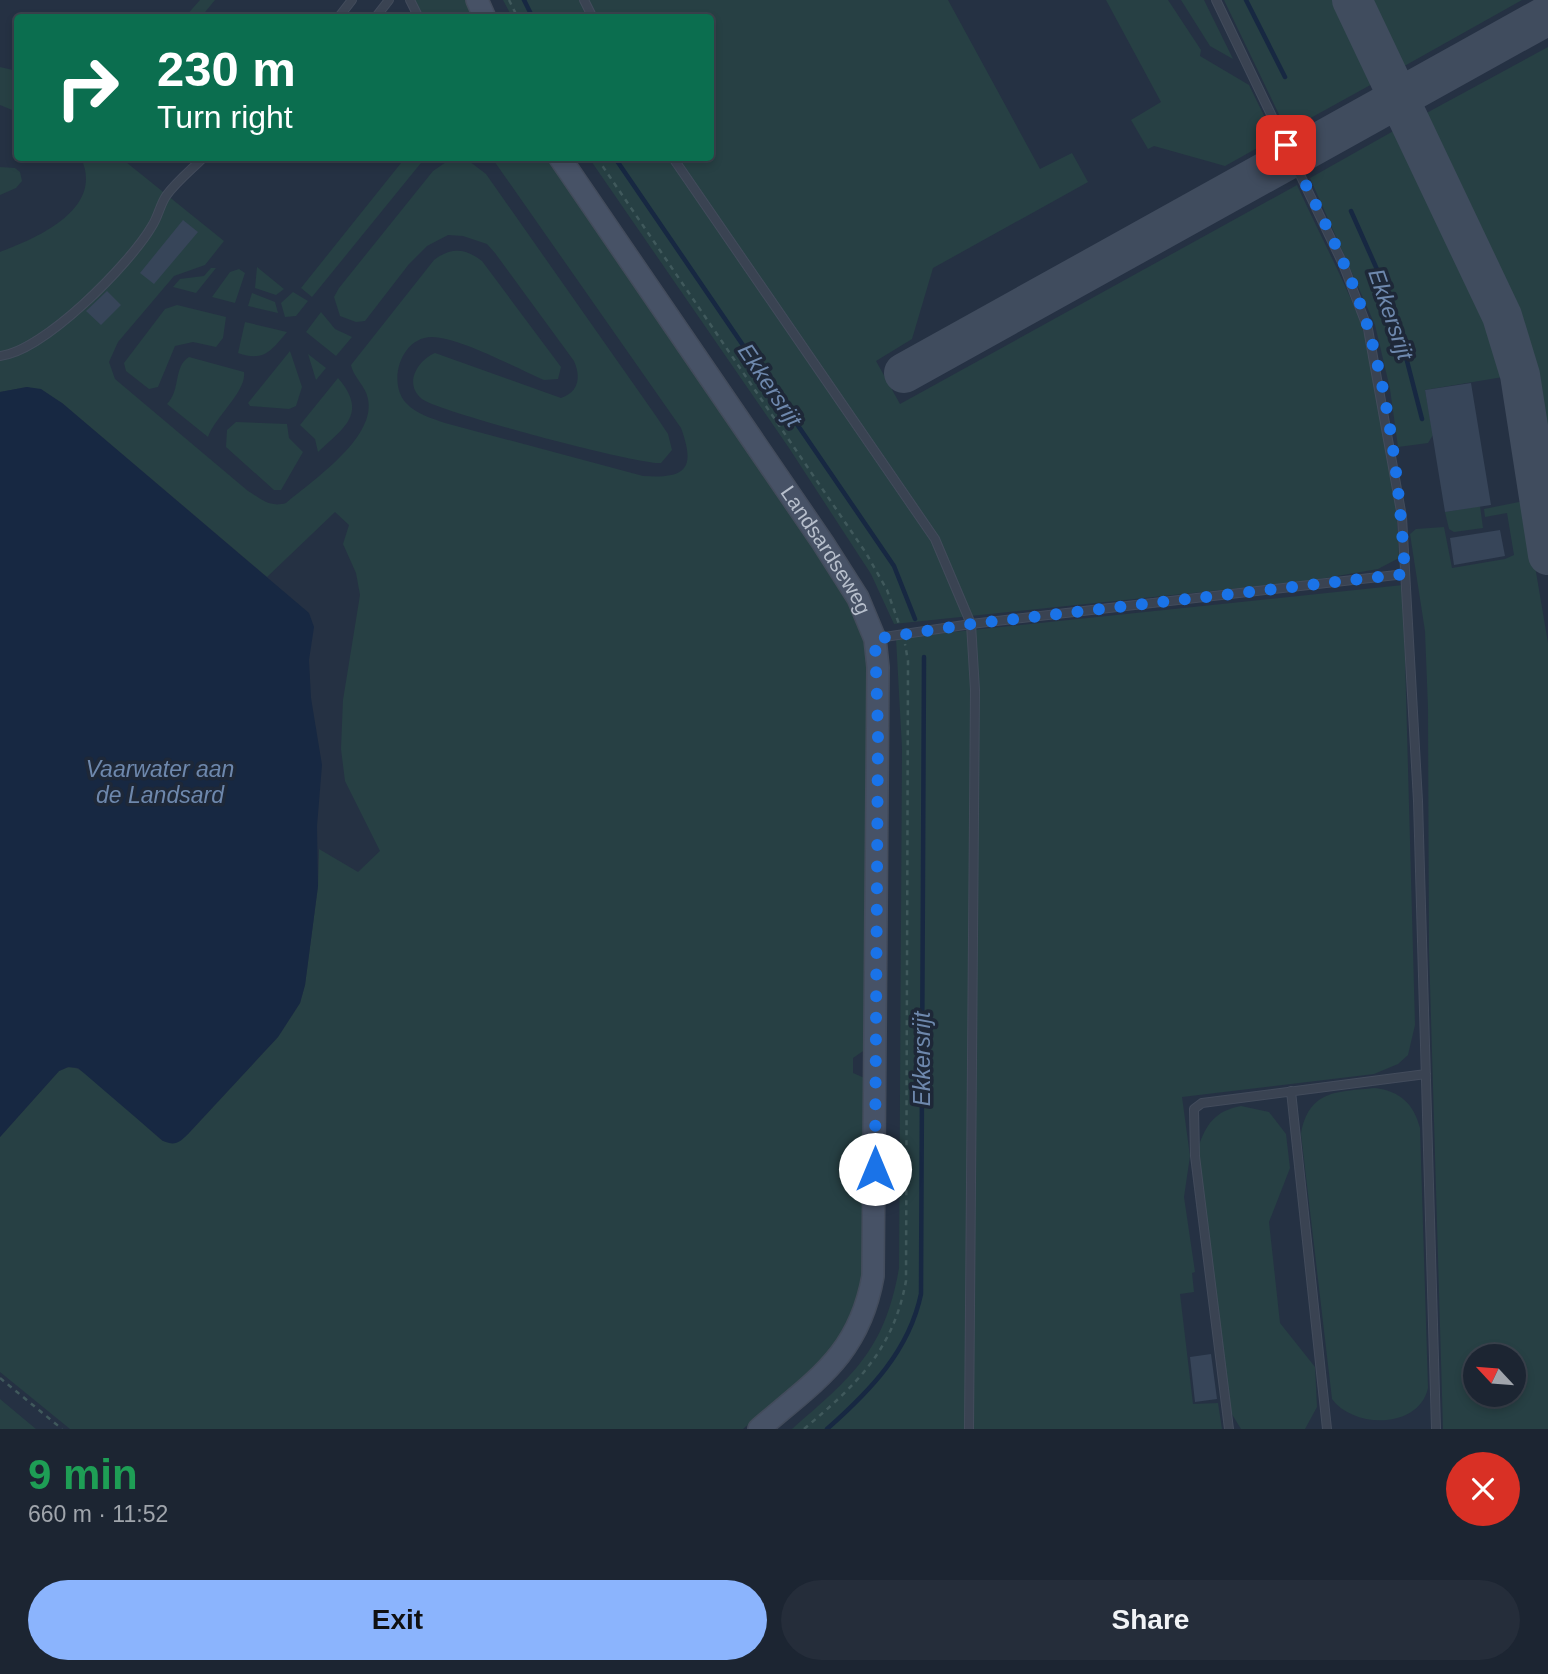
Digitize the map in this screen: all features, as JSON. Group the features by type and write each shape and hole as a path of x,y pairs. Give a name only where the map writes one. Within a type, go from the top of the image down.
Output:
{"street":[{"name":"Landsardseweg","path":"562,161 823,543 858,598 875,639 878,731 873,1276 861,1324 850,1345 824,1374 759,1429"}],"lane":[{"path":"341,14 352,0"},
{"path":"378,14 389,0"},
{"path":"1216,0 1343,264 1368,329 1402,517 1418,801 1436,1429"},
{"path":"0,356 46,338 59,326 128,257 152,226 166,197 201,161"},
{"path":"675,161 935,539 971,624 975,704 969,1429"},
{"path":"875,639 971,624 1405,574"},
{"path":"1229,1429 1192,1117 1194,1109 1202,1102 1426,1074"},
{"path":"1291,1091 1327,1429"}],"path":[{"path":"599,161 866,553 887,590 908,661 906,1281 894,1326 875,1361 848,1392 804,1429"},
{"path":"0,1378 62,1429"}],"green space":[{"path":"200,0 215,0 203,14 188,14"},
{"path":"415,0 469,0 476,14 422,14"},
{"path":"503,0 948,0 1040,169 1072,153 1088,182 933,268 912,339 876,361 900,404 1297,185 1356,311 1373,366 1386,433 1399,558 1378,569 1308,581 894,624 871,574 789,448 591,161 714,161 714,14 510,14"},
{"path":"1106,0 1168,0 1201,50 1200,56 1249,85 1275,138 1225,166 1154,146 1148,149 1131,120 1161,102"},
{"path":"1181,0 1204,0 1233,59 1210,46"},
{"path":"1224,0 1335,0 1374,83 1287,131"},
{"path":"1366,0 1522,0 1399,69"},
{"path":"1548,47 1548,466 1529,363 1518,324 1421,116"},
{"path":"0,67 14,70 14,111 0,105"},
{"path":"1397,129 1472,281 1485,312 1503,377 1425,390 1433,435 1428,443 1398,447 1390,389 1375,325 1310,178"},
{"path":"82,161 125,161 224,241 205,265 174,276 118,342 109,362 115,379 248,491 266,502 286,503 326,470 353,443 368,414 368,399 351,365 434,260 452,251 470,254 482,261 561,367 558,379 544,380 457,342 432,337 421,339 405,352 398,373 400,394 410,407 445,423 643,476 669,476 678,473 687,462 681,428 494,161 556,161 826,555 863,634 866,651 869,1047 853,1058 853,1073 869,1080 869,1228 860,1300 838,1341 819,1364 743,1429 70,1429 0,1372 0,1137 59,1071 70,1067 93,1079 163,1141 188,1134 278,1037 300,1003 305,985 318,886 319,849 358,872 380,851 345,781 341,749 343,700 360,595 356,573 343,544 349,525 335,512 267,577 62,403 27,387 0,392 0,252 32,239 63,219 76,206 84,192 86,176"},
{"path":"403,161 423,161 312,297 301,288"},
{"path":"448,161 469,161 486,174 668,434 672,450 661,463 617,456 463,415 436,406 416,393 413,380 415,373 423,361 435,353 561,398 575,388 578,378 574,361 487,244 463,236 448,235 427,246 409,264 365,321 356,322 340,316 334,297 339,288 433,171"},
{"path":"0,167 15,168 20,172 22,181 16,188 0,195"},
{"path":"257,267 284,289 276,295 255,288"},
{"path":"211,268 216,268 196,293 173,287 180,279 204,276"},
{"path":"239,269 245,273 235,303 212,297 230,272"},
{"path":"293,292 308,301 296,316 285,317 281,303"},
{"path":"252,293 275,302 278,313 248,306"},
{"path":"177,305 226,317 223,338 216,347 193,342 175,346 158,387 149,389 126,371 124,363 165,309"},
{"path":"321,312 335,329 352,337 336,356 306,332"},
{"path":"245,322 287,332 266,353 254,356 238,353"},
{"path":"290,351 302,387 296,406 289,409 250,406 248,403"},
{"path":"308,354 326,368 316,380"},
{"path":"189,357 244,372 241,387 208,437 167,404 174,392 181,367"},
{"path":"338,378 347,390 352,410 344,427 318,452 315,439 300,425"},
{"path":"236,422 287,424 289,438 303,452 281,490 274,490 226,447 227,430"},
{"path":"1524,501 1548,643 1548,1429 1443,1429 1429,950 1428,708 1425,631 1410,534 1416,529 1444,527 1452,568 1514,555 1507,513 1485,517 1484,509"},
{"path":"1480,506 1483,528 1454,532 1449,529 1445,512"},
{"path":"1403,585 1415,1025 1408,1055 1398,1064 1374,1074 1182,1097 1190,1156 1184,1197 1195,1272 1192,1273 1194,1292 1180,1294 1193,1404 1218,1403 1222,1429 792,1429 849,1377 863,1360 885,1320 899,1268 902,748 896,638"},
{"path":"1375,1088 1392,1092 1405,1100 1414,1112 1420,1128 1428,1388 1422,1401 1412,1411 1385,1420 1355,1416 1332,1399 1301,1134 1305,1119 1318,1101 1337,1092"},
{"path":"1241,1106 1269,1112 1286,1134 1290,1168 1269,1222 1280,1323 1315,1367 1317,1407 1305,1429 1241,1429 1230,1411 1198,1148 1208,1125 1218,1115"},
{"path":"0,1399 36,1429 0,1429"}],"water":[{"name":"Vaarwater aan de Landsard","path":"27,387 41,389 62,403 309,613 314,627 309,660 311,698 322,765 317,826 318,886 305,985 300,1003 278,1037 188,1134 174,1143 163,1141 78,1068 68,1067 59,1071 0,1137 0,392"}],"building":[{"path":"183,220 198,232 154,284 140,273"},
{"path":"107,291 121,305 101,325 86,311"},
{"path":"1471,383 1491,505 1445,512 1425,390"},
{"path":"1500,530 1505,556 1454,565 1450,538"},
{"path":"1211,1354 1217,1399 1195,1402 1190,1357"}],"waterway":[{"name":"Ekkersrijt","path":"524,0 531,14"},
{"name":"Ekkersrijt","path":"1246,0 1285,77"},
{"name":"Ekkersrijt","path":"617,161 894,566 915,619"},
{"name":"Ekkersrijt","path":"1351,211 1392,303 1422,419"},
{"name":"Ekkersrijt","path":"827,1429 886,1369 907,1334 921,1294 924,657"}],"taxiway":[{"path":"1352,0 1502,316 1520,375 1548,555"},
{"path":"904,373 1548,15"}],"route":[{"path":"875,1169 878,731 875,639 971,624 1405,574 1402,517 1368,329 1343,264 1286,145"}]}
